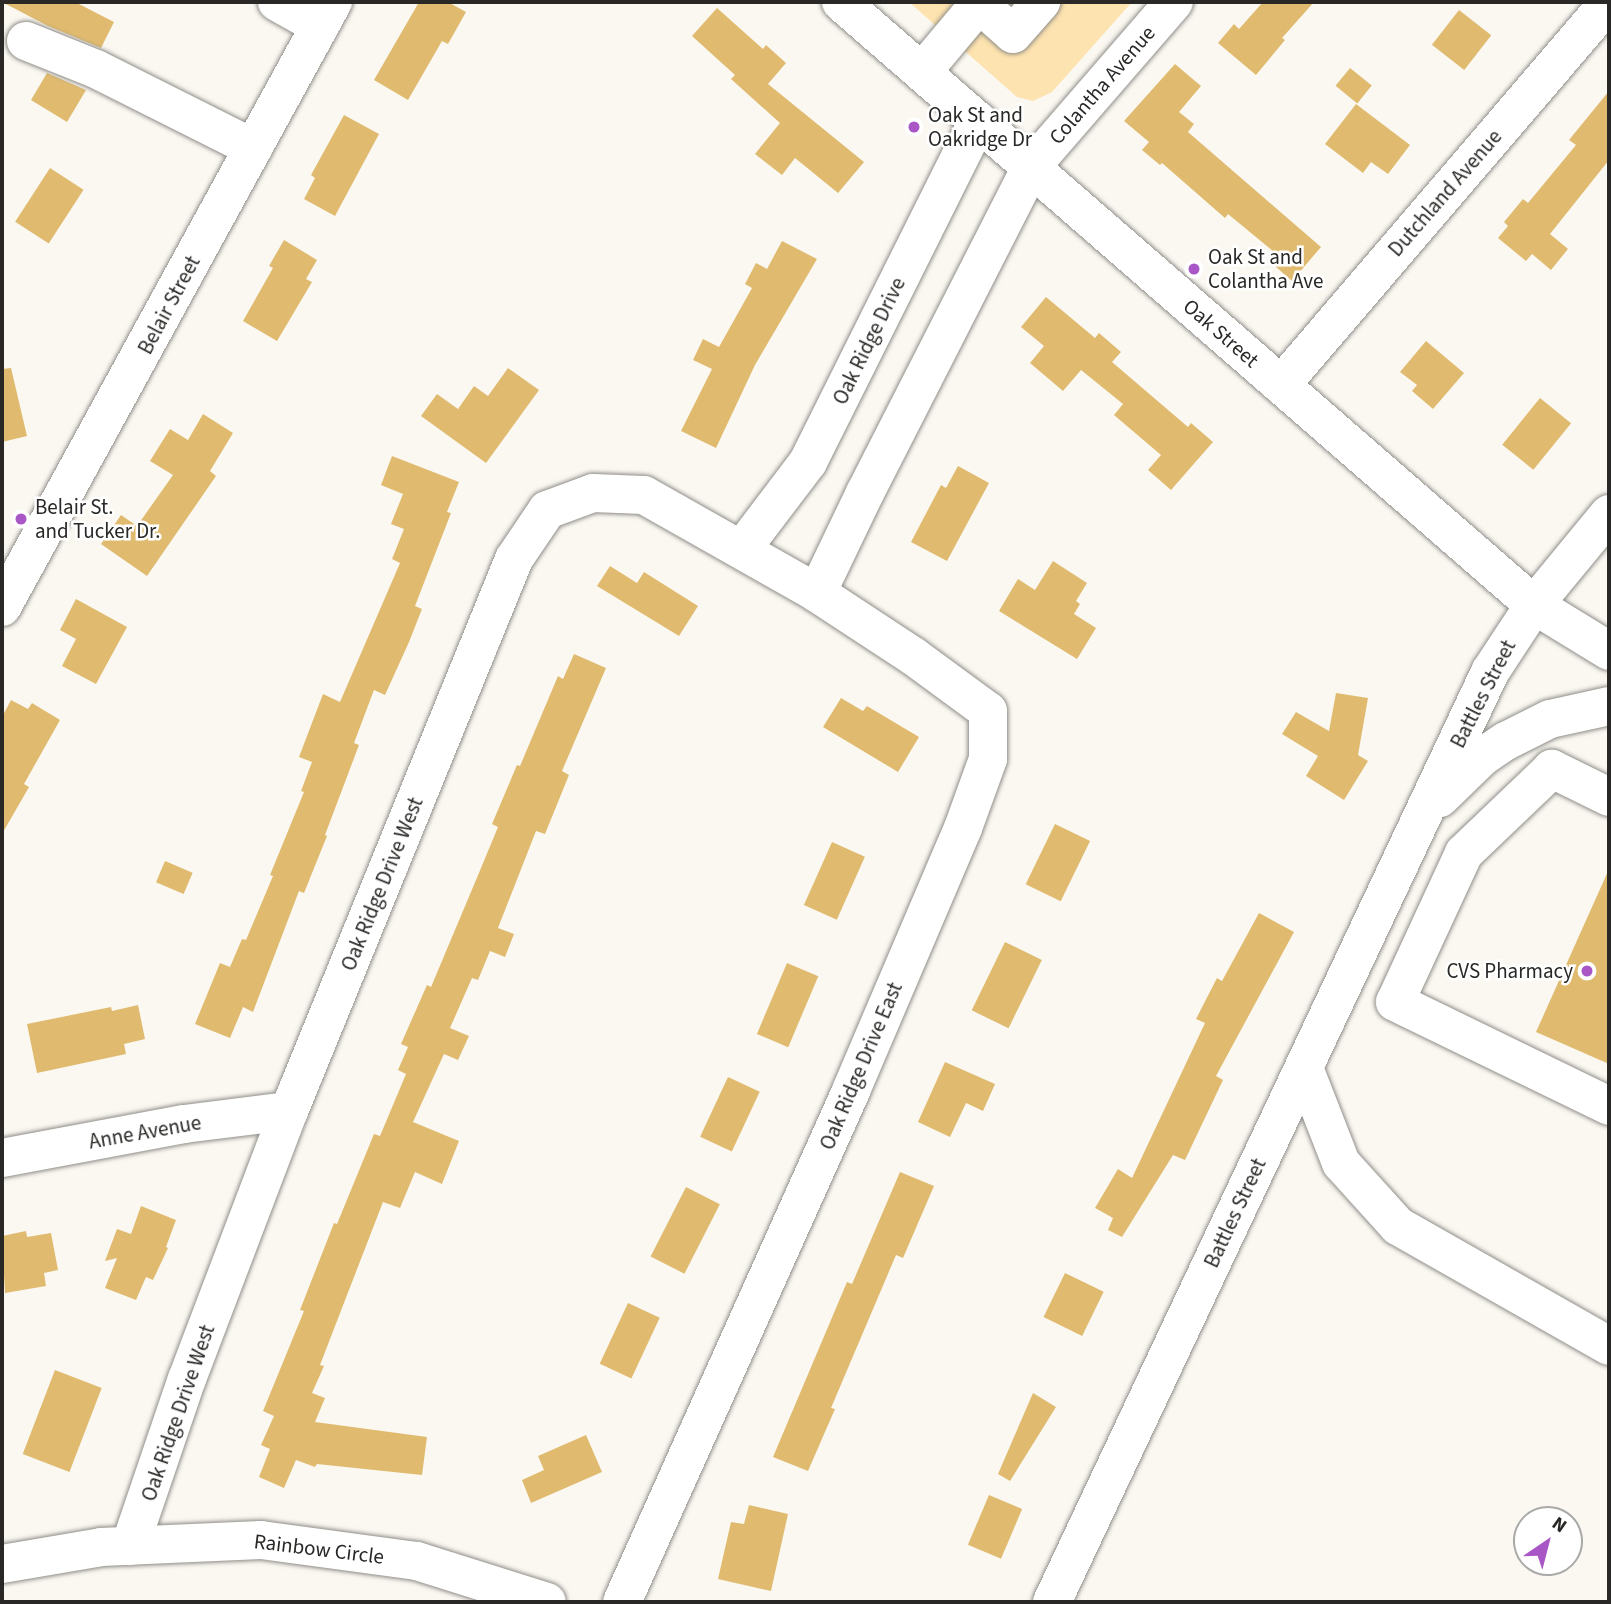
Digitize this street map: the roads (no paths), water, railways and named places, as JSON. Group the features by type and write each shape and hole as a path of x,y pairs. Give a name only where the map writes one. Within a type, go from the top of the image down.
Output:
{"street":[{"path":"277,2 327,14"},
{"name":"Oak Street","path":"841,2 1534,605 1560,624 1609,651"},
{"path":"922,72 978,3 1013,34 1041,2"},
{"name":"Colantha Avenue","path":"1031,167 1174,2"},
{"name":"Dutchland Avenue","path":"1280,385 1609,2"},
{"name":"Belair Street","path":"6,590 98,436 327,14"},
{"path":"26,41 96,69 253,148"},
{"name":"Oak Ridge Drive","path":"742,549 808,462 978,121"},
{"path":"817,593 1031,167"},
{"name":"Oak Ridge Drive West","path":"130,1546 187,1379 289,1111 514,559 547,510 593,493 644,495 817,593"},
{"name":"Battles Street","path":"1052,1602 1490,672 1534,605 1609,514"},
{"name":"Oak Ridge Drive East","path":"622,1602 851,1091 988,760 988,711 913,656 817,593"},
{"name":"Battles Street","path":"1419,824 1462,775 1506,741 1550,719 1609,706"},
{"path":"1609,797 1552,769 1464,853 1395,1002 1609,1106"},
{"path":"1304,1068 1341,1163 1398,1226 1609,1346"},
{"name":"Anne Avenue","path":"2,1158 184,1124 289,1111"},
{"name":"Rainbow Circle","path":"2,1564 101,1547 274,1542 417,1561 547,1602"}],"place":[{"name":"Oak St and Oakridge Dr","path":"914,127"},
{"name":"Oak St and Colantha Ave","path":"1194,269"},
{"name":"Belair St. and Tucker Dr.","path":"21,519"},
{"name":"CVS Pharmacy","path":"1587,971"}]}
